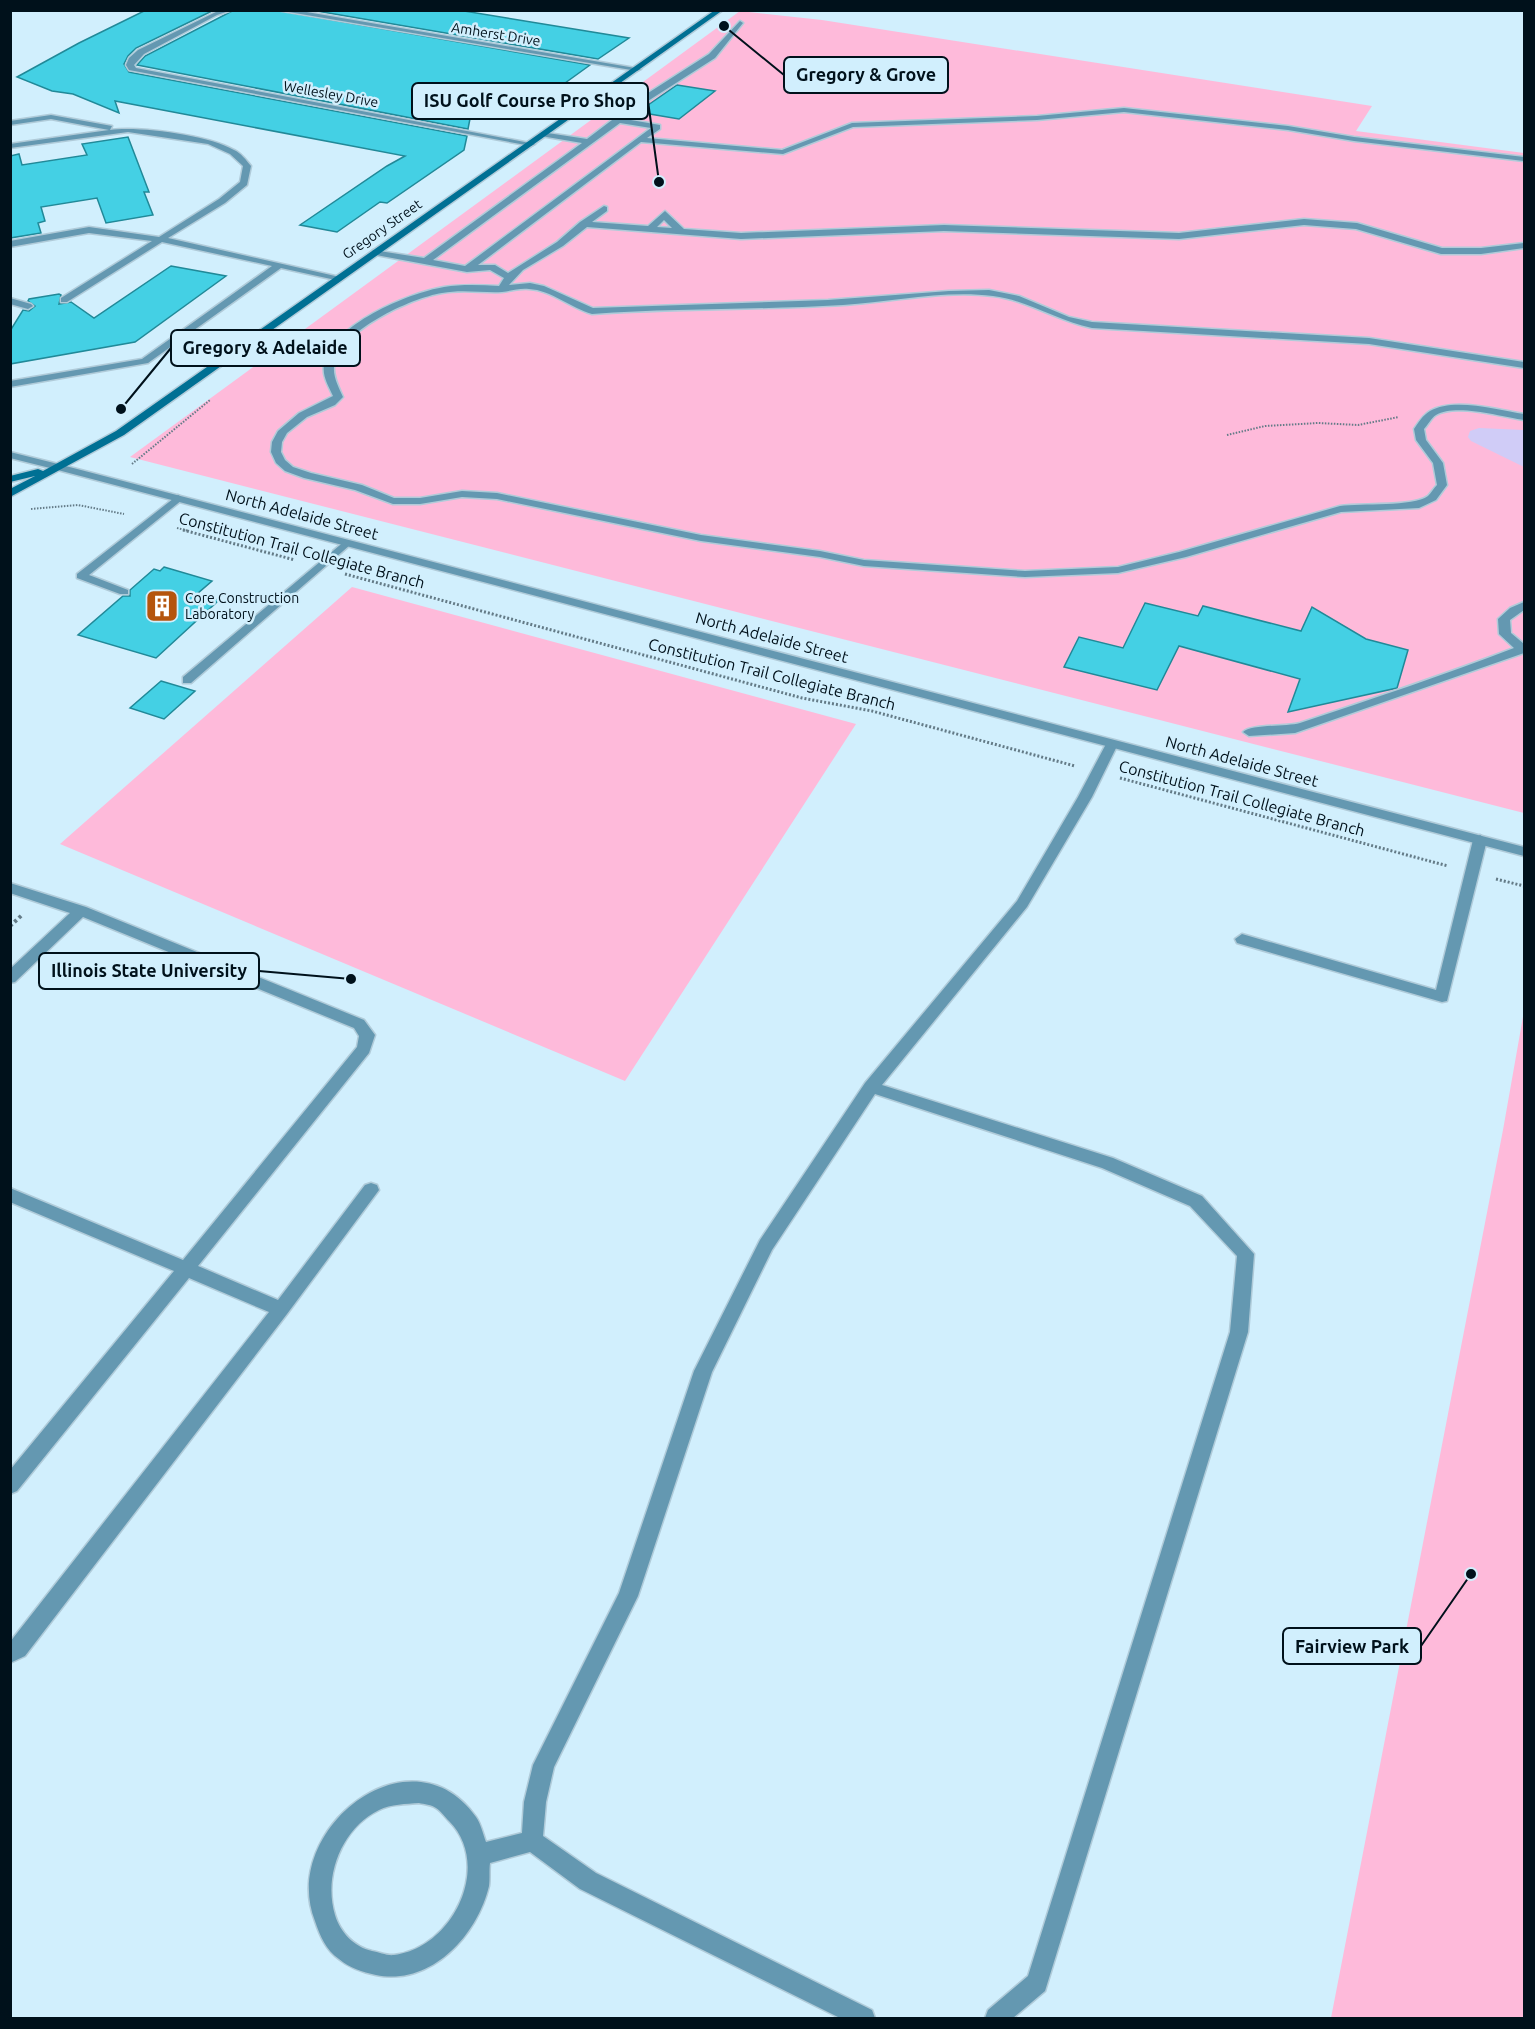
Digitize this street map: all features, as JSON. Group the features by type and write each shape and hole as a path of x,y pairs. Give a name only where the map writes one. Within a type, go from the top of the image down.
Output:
{"main road":[{"name":"Gregory Street","path":"10,494 120,433 720,10"},
{"name":"Gregory Street","path":"10,479 58,467"}],"street":[{"name":"Wellesley Drive","path":"229,10 215,14 141,52 130,65 133,70 141,73 531,144"},
{"name":"Amherst Drive","path":"280,10 637,69"},
{"path":"426,261 648,98 712,56 740,23"},
{"path":"640,140 783,152 852,124 890,125 1124,110 1278,126 1354,139 1524,159"},
{"path":"10,123 51,117 210,142 233,152 247,166 244,183 222,201 64,300"},
{"path":"466,269 657,127 619,120"},
{"path":"10,146 124,130"},
{"path":"544,134 589,142"},
{"path":"502,289 508,277 531,260 559,245 604,209"},
{"path":"651,228 665,214 669,222 680,230"},
{"path":"583,224 741,236 944,228 1179,236 1304,222 1357,226 1441,251 1481,251 1524,246"},
{"path":"10,244 89,230 163,240 340,278"},
{"path":"376,252 466,269 492,267 508,277"},
{"path":"10,384 145,361 278,266"},
{"path":"1524,365 1350,339 1254,333 1150,331 1088,325 1016,297 991,293 948,293 891,300 825,303 648,306 592,311 577,307 540,287 523,283 502,289 465,286 432,292 358,326 335,351 328,366 332,385 338,397 331,403 303,415 284,431 277,442 276,452 280,461 290,469 308,476 358,487 393,501 420,501 462,494 497,496 701,538 820,554 864,563 1036,573 1118,570 1182,555 1340,509 1364,506 1415,506 1432,498 1442,485 1437,463 1421,440 1419,429 1433,412 1447,409 1469,409 1524,417"},
{"path":"10,301 28,306"},
{"name":"North Adelaide Street","path":"10,455 1524,852"},
{"path":"124,592 81,576 178,498"},
{"path":"187,680 346,543"},
{"path":"1524,606 1514,610 1504,619 1505,634 1524,649"},
{"path":"1249,732 1291,730 1455,675 1524,649"},
{"path":"532,1841 536,1802 544,1765 628,1596 703,1371 766,1245 871,1087 1022,904 1112,744"},
{"path":"1242,939 1442,997 1480,840"},
{"path":"10,888 81,910 359,1024 367,1035 364,1049 10,1485"},
{"path":"10,978 81,910"},
{"path":"871,1087 1107,1163 1196,1201 1246,1254 1239,1332 1037,1983 996,2019"},
{"path":"10,1653 18,1648 371,1190"},
{"path":"10,1195 281,1309"},
{"path":"419,1792 444,1799 463,1815 477,1839 479,1855 478,1889 470,1912 452,1937 428,1956 400,1966 372,1965 348,1954 330,1934 320,1907 320,1878 329,1850 345,1824 368,1805 393,1794 419,1792"},
{"path":"479,1855 532,1841"},
{"path":"532,1841 588,1881 864,2019"}],"path":[{"path":"1227,435 1265,426 1318,423 1358,425 1433,412"},
{"name":"Constitution Trail Collegiate Branch","path":"23,510 56,504 86,504 791,695 872,711 1524,886"}],"shaded area":[{"path":"740,11 822,20 1372,106 1356,131 1524,153 1524,813 130,457"},
{"path":"1479,428 1524,430 1524,467 1471,441 1468,437 1470,431"},
{"path":"352,587 856,724 625,1081 60,844"},
{"path":"1524,1011 1524,2018 1331,2018 1503,1130"}],"building":[{"path":"146,10 214,10 136,48 124,64 129,72 467,136 464,150 387,203 380,202 337,232 300,225 405,156 115,101 119,113 73,94 52,91 17,77"},
{"path":"234,10 275,10 590,65 547,96 477,83 468,129 137,65 145,56"},
{"path":"311,10 458,10 629,38 598,59"},
{"path":"677,85 715,91 679,119 638,112"},
{"path":"128,137 149,192 144,192 153,215 106,223 97,198 41,207 45,221 38,223 41,233 10,238 10,156 19,154 22,165 87,155 82,144"},
{"path":"171,266 226,276 135,342 10,364 10,331 23,310 29,311 35,306 28,301 29,299 59,294 61,295 59,304 71,302 94,318"},
{"name":"Core Construction Laboratory","path":"164,567 212,581 197,594 219,600 156,658 78,635 123,596 130,596 130,590 154,569 160,571"},
{"path":"1145,603 1198,616 1203,606 1301,631 1312,607 1366,639 1408,650 1397,688 1288,712 1300,679 1179,646 1157,690 1064,667 1079,637 1123,648"},
{"path":"161,681 195,691 164,719 130,708"}],"place":[{"name":"Gregory & Grove","path":"724,26"},
{"name":"ISU Golf Course Pro Shop","path":"659,182"},
{"name":"Gregory & Adelaide","path":"121,409"},
{"name":"Core Construction Laboratory","path":"162,606"},
{"name":"Illinois State University","path":"351,979"},
{"name":"Fairview Park","path":"1471,1574"}]}
